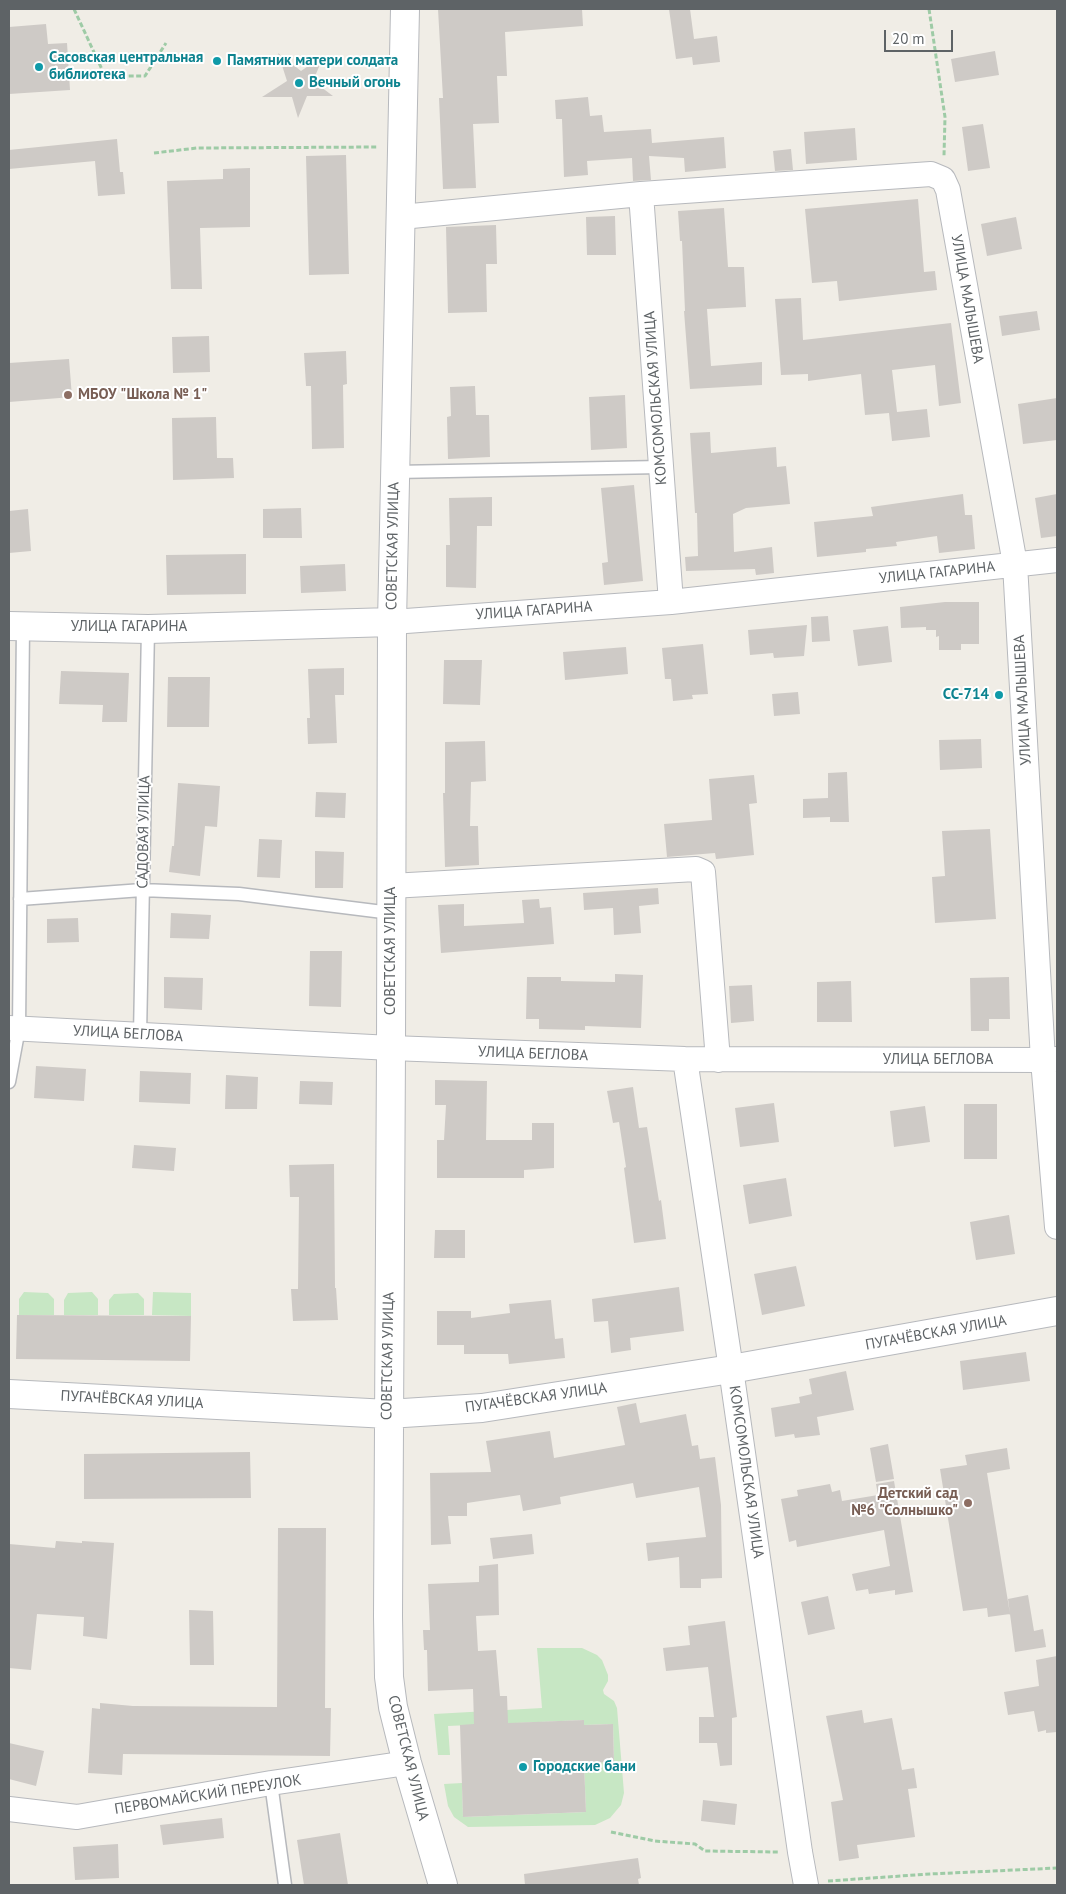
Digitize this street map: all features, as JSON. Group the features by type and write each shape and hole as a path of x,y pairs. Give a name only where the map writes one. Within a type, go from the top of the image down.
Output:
{"street":[{"name":"СОВЕТСКАЯ УЛИЦА","path":"405,9 392,622 388,1414 389,1677 393,1707 407,1763 443,1885"},
{"path":"400,217 641,194 931,174 943,179"},
{"name":"УЛИЦА МАЛЫШЕВА","path":"943,179 948,190 1015,564 1050,1060 1057,1227"},
{"name":"КОМСОМОЛЬСКАЯ УЛИЦА","path":"641,194 671,602"},
{"name":"УЛИЦА ГАГАРИНА","path":"16,626 148,628 392,622 671,602 1057,560"},
{"path":"391,886 696,869 702,872 718,1060"},
{"name":"УЛИЦА БЕГЛОВА","path":"14,1028 391,1048 685,1059 1050,1060"},
{"name":"КОМСОМОЛЬСКАЯ УЛИЦА","path":"685,1059 806,1884"},
{"name":"ПУГАЧЁВСКАЯ УЛИЦА","path":"9,1394 388,1414 482,1408 731,1369 1057,1311"},
{"name":"ПЕРВОМАЙСКИЙ ПЕРЕУЛОК","path":"9,1809 77,1817 407,1763"}],"lane":[{"path":"395,472 661,467"},
{"path":"9,1082 14,1028 20,899 16,626"},
{"name":"САДОВАЯ УЛИЦА","path":"140,1035 148,628"},
{"path":"20,899 142,890 238,894 391,913"},
{"path":"271,1784 285,1885"}],"path":[{"path":"74,9 105,76 145,76 166,43"},
{"path":"929,9 945,117 943,179"},
{"path":"154,153 206,148 402,147"},
{"path":"611,1832 655,1841 695,1844 706,1851 800,1852"},
{"path":"806,1884 930,1874 1057,1868"}],"green space":[{"path":"24,1292 48,1293 54,1299 54,1315 19,1315 19,1299"},
{"path":"92,1292 98,1299 98,1315 64,1315 64,1300 68,1293"},
{"path":"153,1292 191,1293 191,1316 152,1315"},
{"path":"138,1293 144,1299 144,1315 109,1315 109,1300 114,1294"},
{"path":"537,1648 582,1648 597,1655 602,1660 608,1675 608,1681 603,1690 604,1694 614,1701 617,1708 624,1793 621,1805 610,1818 595,1825 468,1827 454,1817 448,1806 444,1784 462,1783 463,1817 586,1812 584,1763 614,1762 613,1724 584,1725 584,1720 448,1726 450,1755 438,1755 434,1714 542,1708"}],"building":[{"path":"438,9 582,9 583,26 505,32 507,76 497,76 499,123 473,124 476,188 443,189 439,98 443,98"},
{"path":"669,9 690,9 694,39 717,36 720,62 693,65 692,57 676,59"},
{"name":"Сасовская центральная библиотека","path":"46,24 48,44 67,43 70,90 9,94 9,27"},
{"path":"995,51 999,75 955,82 951,59"},
{"path":"278,53 301,71 324,55 313,81 333,96 307,96 298,118 292,97 262,97 287,81"},
{"path":"588,97 590,116 602,115 604,132 651,129 652,143 724,137 726,168 685,172 684,158 649,156 651,180 633,181 632,158 587,161 588,175 564,177 562,119 556,119 555,100"},
{"path":"983,124 990,168 968,171 962,127"},
{"path":"855,128 857,160 806,164 804,132"},
{"path":"117,139 120,172 123,172 125,194 98,196 95,161 9,169 9,150"},
{"path":"791,149 793,170 775,171 773,151"},
{"path":"346,155 349,274 309,275 306,156"},
{"path":"250,168 250,227 200,228 202,289 171,289 167,181 223,179 223,169"},
{"path":"918,199 924,272 935,271 937,290 839,301 837,281 812,283 805,209"},
{"path":"724,208 728,267 744,267 746,307 707,309 711,366 762,362 762,385 690,389 684,311 682,241 680,241 678,211"},
{"path":"615,216 616,255 587,255 586,217"},
{"path":"1016,217 1022,249 987,256 981,224"},
{"path":"496,225 497,264 486,264 487,312 448,313 446,227"},
{"path":"801,298 803,340 951,323 961,403 939,406 935,365 892,370 897,412 927,409 930,437 892,441 889,413 865,415 861,374 808,381 808,374 781,375 775,299"},
{"path":"1037,311 1040,330 1002,336 999,316"},
{"path":"209,336 210,372 173,373 172,337"},
{"path":"346,351 347,384 343,385 344,448 312,449 311,386 306,386 304,353"},
{"path":"69,359 72,397 9,402 9,363"},
{"path":"475,386 476,415 489,415 490,457 448,459 447,417 451,416 450,387"},
{"path":"625,395 627,448 591,450 589,397"},
{"path":"1057,398 1057,440 1023,444 1018,404"},
{"path":"216,417 217,458 233,458 234,478 173,480 172,418"},
{"path":"710,432 711,453 776,447 777,467 786,466 790,504 746,508 733,514 734,552 772,547 774,573 756,575 755,569 686,571 685,557 698,556 697,513 695,513 690,433"},
{"path":"634,485 643,581 604,585 602,563 608,562 601,488"},
{"path":"963,494 965,515 972,515 975,549 939,553 937,536 896,542 897,546 866,549 866,552 817,557 814,522 873,516 871,507"},
{"path":"1057,494 1057,536 1041,538 1035,498"},
{"path":"492,497 492,526 477,526 476,588 446,587 446,545 450,545 449,498"},
{"path":"301,508 302,538 263,538 263,509"},
{"path":"28,509 31,551 9,553 9,511"},
{"path":"246,554 246,594 167,595 166,555"},
{"path":"345,564 346,591 301,593 300,566"},
{"path":"945,602 979,602 979,644 961,644 961,650 939,650 939,636 936,637 936,630 926,630 926,627 901,628 900,607"},
{"path":"828,616 830,641 812,642 811,617"},
{"path":"807,625 804,656 774,658 773,653 750,655 748,630"},
{"path":"888,626 892,662 858,666 853,630"},
{"path":"703,644 708,694 692,695 693,699 673,701 671,679 665,679 662,648"},
{"path":"626,647 628,674 565,680 563,652"},
{"path":"444,660 482,660 480,705 443,704"},
{"path":"344,668 344,695 335,695 337,743 308,744 307,718 310,718 308,669"},
{"path":"61,671 129,673 127,722 102,722 103,705 59,704"},
{"path":"168,677 210,677 209,727 167,727"},
{"path":"798,692 800,714 774,716 772,694"},
{"path":"981,739 982,768 940,770 939,740"},
{"path":"485,741 486,781 471,782 470,826 478,826 479,865 445,867 443,793 445,793 445,742"},
{"path":"847,772 849,822 830,822 830,817 803,818 803,799 828,798 828,773"},
{"path":"754,775 757,803 749,804 754,855 716,859 715,853 667,857 664,824 712,820 709,779"},
{"path":"178,783 220,786 217,827 205,826 200,876 169,872 172,846 174,846"},
{"path":"316,792 346,793 345,818 315,817"},
{"path":"990,829 996,919 935,923 932,877 945,876 942,831"},
{"path":"259,839 282,840 280,878 257,877"},
{"path":"315,851 344,852 343,888 315,888"},
{"path":"658,888 659,904 639,906 641,933 614,935 613,908 584,910 583,893"},
{"path":"539,899 540,908 551,907 554,944 441,953 438,905 464,904 464,926 524,923 522,900"},
{"path":"171,913 211,915 209,939 170,938"},
{"path":"78,918 79,942 47,943 47,919"},
{"path":"310,951 342,951 341,1007 309,1006"},
{"path":"615,974 643,975 641,1028 585,1026 585,1030 539,1029 539,1019 526,1019 527,977 561,977 561,981 615,982"},
{"path":"164,977 203,978 202,1010 164,1008"},
{"path":"1009,977 1010,1019 989,1019 989,1031 971,1031 970,978"},
{"path":"851,981 852,1022 817,1022 817,982"},
{"path":"752,985 754,1021 731,1023 729,986"},
{"path":"36,1066 86,1069 84,1101 34,1098"},
{"path":"140,1071 191,1073 190,1104 139,1102"},
{"path":"226,1075 258,1077 257,1109 225,1109"},
{"path":"435,1080 487,1081 486,1140 532,1140 532,1123 554,1123 554,1168 524,1170 524,1178 437,1178 437,1140 444,1140 446,1105 435,1105"},
{"path":"300,1081 333,1082 332,1105 299,1104"},
{"path":"633,1087 639,1128 647,1127 659,1201 661,1200 666,1239 634,1243 619,1122 613,1123 607,1091"},
{"path":"774,1103 779,1142 740,1147 735,1108"},
{"path":"964,1104 997,1104 997,1159 964,1159"},
{"path":"925,1106 930,1142 894,1147 890,1111"},
{"path":"134,1145 176,1148 174,1171 132,1168"},
{"path":"334,1164 335,1288 338,1320 293,1321 291,1289 298,1289 299,1197 290,1197 289,1165"},
{"path":"786,1178 792,1216 749,1224 743,1185"},
{"path":"1009,1215 1015,1254 976,1260 970,1222"},
{"path":"435,1230 465,1230 465,1258 434,1258"},
{"path":"796,1266 805,1306 762,1315 754,1274"},
{"path":"679,1287 684,1331 630,1338 631,1350 611,1353 608,1321 594,1322 592,1299"},
{"path":"551,1300 555,1339 563,1338 565,1358 509,1364 508,1354 464,1354 464,1345 437,1345 437,1311 471,1311 471,1318 510,1313 509,1304"},
{"path":"17,1315 191,1316 190,1361 16,1359"},
{"path":"1026,1352 1030,1381 963,1390 960,1361"},
{"path":"846,1371 854,1410 817,1417 820,1435 795,1438 794,1434 775,1437 771,1408 800,1403 799,1397 812,1394 809,1379"},
{"path":"636,1403 640,1423 686,1414 692,1446 698,1445 700,1459 715,1457 721,1505 722,1578 701,1579 701,1588 680,1588 679,1557 648,1561 646,1543 706,1537 699,1487 636,1498 633,1483 560,1497 561,1504 523,1511 520,1495 467,1503 467,1516 448,1516 451,1544 431,1545 430,1473 491,1472 486,1441 550,1431 554,1458 625,1445 617,1407"},
{"path":"888,1444 894,1479 876,1482 870,1448"},
{"path":"1007,1448 1010,1469 987,1473 1010,1614 988,1617 987,1608 963,1611 940,1469 967,1465 965,1455"},
{"path":"250,1452 251,1498 84,1499 84,1454"},
{"path":"894,1481 913,1592 895,1595 895,1590 869,1594 868,1589 856,1591 852,1574 890,1566 884,1530 797,1547 796,1540 789,1542 781,1499 798,1496 797,1490 830,1484 832,1492 840,1490 842,1501 878,1495 876,1484"},
{"path":"278,1528 326,1528 325,1708 331,1708 330,1756 123,1754 122,1775 88,1773 92,1708 100,1709 100,1703 133,1706 277,1707"},
{"path":"532,1534 534,1554 493,1559 490,1538"},
{"path":"56,1541 114,1543 107,1639 83,1636 84,1617 37,1614 31,1670 9,1668 9,1544 55,1548"},
{"name":"Городские бани","path":"498,1564 499,1615 476,1616 478,1651 496,1650 500,1696 507,1696 508,1723 584,1720 584,1725 613,1724 614,1762 584,1763 586,1812 463,1817 460,1725 474,1724 473,1689 428,1691 427,1650 424,1650 423,1630 430,1630 428,1584 479,1582 479,1566"},
{"path":"1028,1595 1034,1631 1043,1629 1046,1647 1015,1652 1008,1599"},
{"path":"828,1596 835,1629 808,1635 801,1602"},
{"path":"189,1610 213,1611 214,1665 190,1665"},
{"path":"725,1621 737,1717 732,1718 732,1765 720,1766 717,1743 699,1743 699,1717 714,1717 708,1667 666,1671 663,1648 690,1645 688,1626"},
{"path":"1057,1656 1057,1732 1046,1733 1046,1730 1038,1732 1034,1711 1008,1715 1004,1692 1039,1686 1036,1660"},
{"path":"862,1710 864,1723 892,1718 902,1770 914,1768 917,1788 908,1789 915,1837 857,1845 859,1858 839,1861 831,1802 843,1800 826,1716"},
{"path":"9,1743 44,1751 36,1786 9,1779"},
{"path":"703,1800 737,1804 735,1825 701,1821"},
{"path":"222,1818 224,1838 163,1845 160,1825"},
{"path":"340,1833 348,1885 304,1885 297,1840"},
{"path":"118,1844 119,1878 75,1880 73,1847"},
{"path":"638,1858 641,1878 638,1879 639,1885 525,1885 524,1874"}],"place":[{"name":"Памятник матери солдата","path":"217,61"},
{"name":"Сасовская центральная библиотека","path":"39,67"},
{"name":"Вечный огонь","path":"299,83"},
{"name":"МБОУ \"Школа № 1\"","path":"68,395"},
{"name":"СС-714","path":"999,695"},
{"name":"Детский сад №6 \"Солнышко\"","path":"968,1503"},
{"name":"Городские бани","path":"523,1767"}]}
